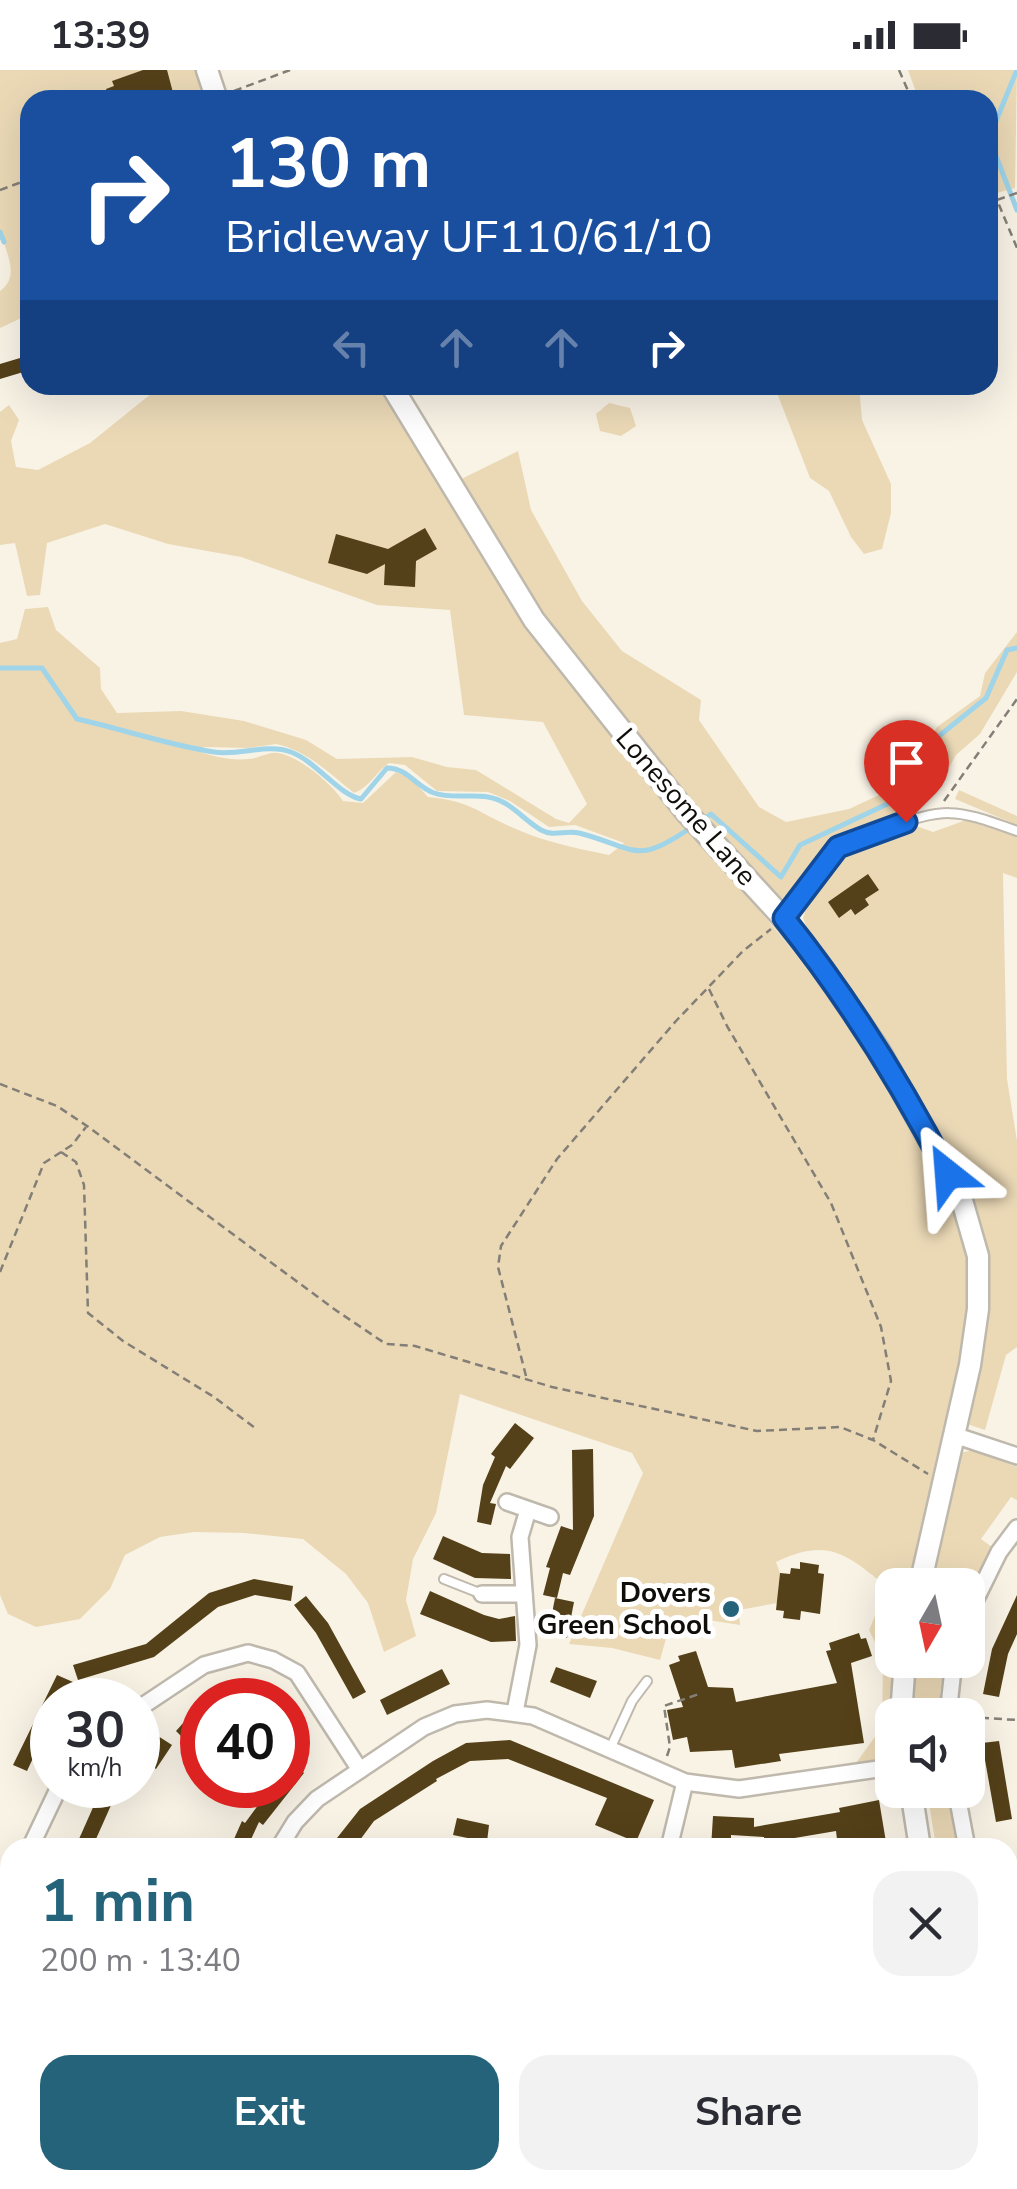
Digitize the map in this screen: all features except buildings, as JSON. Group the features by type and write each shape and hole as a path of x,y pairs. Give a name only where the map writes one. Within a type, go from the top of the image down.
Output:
{"street":[{"name":"Lonesome Lane","path":"396,395 534,620 686,812 784,918 880,1050 961,1198 978,1256 978,1310 924,1568"},
{"path":"954,1435 1017,1456"},
{"path":"507,1502 550,1517"},
{"path":"514,1712 528,1646 520,1538 528,1510"},
{"path":"985,1582 1017,1528"},
{"path":"482,1594 524,1594"},
{"path":"160,1694 222,1657 248,1653 273,1660 297,1674 360,1770"},
{"path":"285,1838 316,1799 424,1727 455,1714 487,1710 532,1716 685,1782 738,1789 875,1769"},
{"path":"671,1838 685,1782"},
{"path":"35,1838 49,1808"},
{"path":"914,1808 918,1838"},
{"path":"960,1808 966,1838"}],"lane":[{"path":"784,918 838,847 938,811 966,813 1017,831"},
{"path":"444,1580 482,1594"},
{"path":"610,1750 632,1701 647,1680"}],"path":[{"path":"239,90 290,70"},
{"path":"998,202 1017,248"},
{"path":"938,811 1017,699"},
{"path":"526,1379 498,1267 501,1246 557,1160 708,988 784,918"},
{"path":"708,988 832,1204 880,1328 891,1381 873,1440"},
{"path":"0,1084 57,1106 87,1126 386,1344 415,1346 526,1379 756,1432 840,1427 873,1440 943,1480"},
{"path":"0,1272 44,1163 72,1145 87,1126"},
{"path":"61,1152 76,1162 84,1185 88,1313 123,1341 214,1397 255,1428"},
{"path":"661,1771 670,1746 664,1706 698,1694"},
{"path":"985,1718 1017,1720"}],"shaded area":[{"path":"0,70 196,70 205,90 20,90 20,319 0,328 0,291 9,280 11,268 0,239"},
{"path":"908,70 1017,70 1015,188 998,193 998,90 915,90"},
{"path":"150,395 384,395 441,489 518,451 531,510 582,601 622,651 701,700 699,720 759,807 786,822 849,809 907,782 937,727 980,696 985,673 1017,632 1017,672 980,734 956,755 935,793 918,808 832,842 791,897 778,899 699,809 681,822 786,943 850,1027 908,1116 966,1238 970,1263 967,1342 952,1425 916,1568 875,1568 875,1578 836,1553 810,1551 776,1562 780,1573 777,1603 739,1610 740,1625 695,1618 694,1623 672,1617 660,1660 612,1648 569,1644 643,1473 632,1453 460,1394 436,1513 413,1559 406,1600 416,1636 384,1652 368,1603 346,1574 303,1539 244,1533 194,1532 160,1537 125,1555 110,1589 80,1619 36,1627 8,1614 0,1595 0,643 17,639 25,609 48,607 56,630 100,668 101,689 117,713 181,711 244,721 306,740 337,759 412,757 476,770 569,823 587,804 543,722 464,715 450,610 377,605 241,557 168,544 105,524 47,543 40,595 27,596 15,543 0,545 0,412 9,405 19,420 11,441 16,467 38,470 90,443","holes":["276,744 318,764 354,793 389,763 405,765 437,791 488,792 510,801 549,827 575,825 624,843 609,855 546,840 462,804 428,797 411,778 396,772 363,803 343,801 314,772 286,755 233,759 198,751 204,747"]},
{"path":"778,395 860,395 862,420 891,484 891,513 882,549 864,554 851,537 829,491 810,478"},
{"path":"609,403 630,408 636,426 621,436 600,431 596,414"},
{"path":"959,790 1017,816 1017,825 955,799"},
{"path":"966,820 1017,836 1017,878 1003,873 1007,1079 1017,1141 1017,1347 1006,1355 985,1430 967,1424 984,1320 986,1256 803,918 809,897 840,855 919,827 933,832"},
{"path":"973,1450 1017,1467 1017,1500 1011,1497 981,1539 992,1547 982,1568 932,1568 960,1453"},
{"path":"875,1616 875,1642 869,1630"},
{"path":"883,1678 897,1678 894,1698 882,1698"},
{"path":"911,1678 942,1678 941,1698 911,1698"},
{"path":"875,1737 875,1760 856,1763"},
{"path":"930,1808 954,1808 959,1838 935,1838"}],"waterway":[{"path":"998,116 1017,70"},
{"path":"998,161 1017,210"},
{"path":"0,232 4,242"},
{"path":"702,820 711,814 781,877 800,845 898,799 919,781 934,740 986,698 1007,650 1017,648"},
{"path":"0,668 42,668 77,719 214,752 291,752 361,799 387,768 401,771 434,793 496,799 546,832 579,833 625,848 647,850 693,826"}],"place":[{"name":"Dovers Green School","path":"731,1609"}],"route":[{"path":"906,822 838,847 784,918 880,1050 948,1174"}]}
